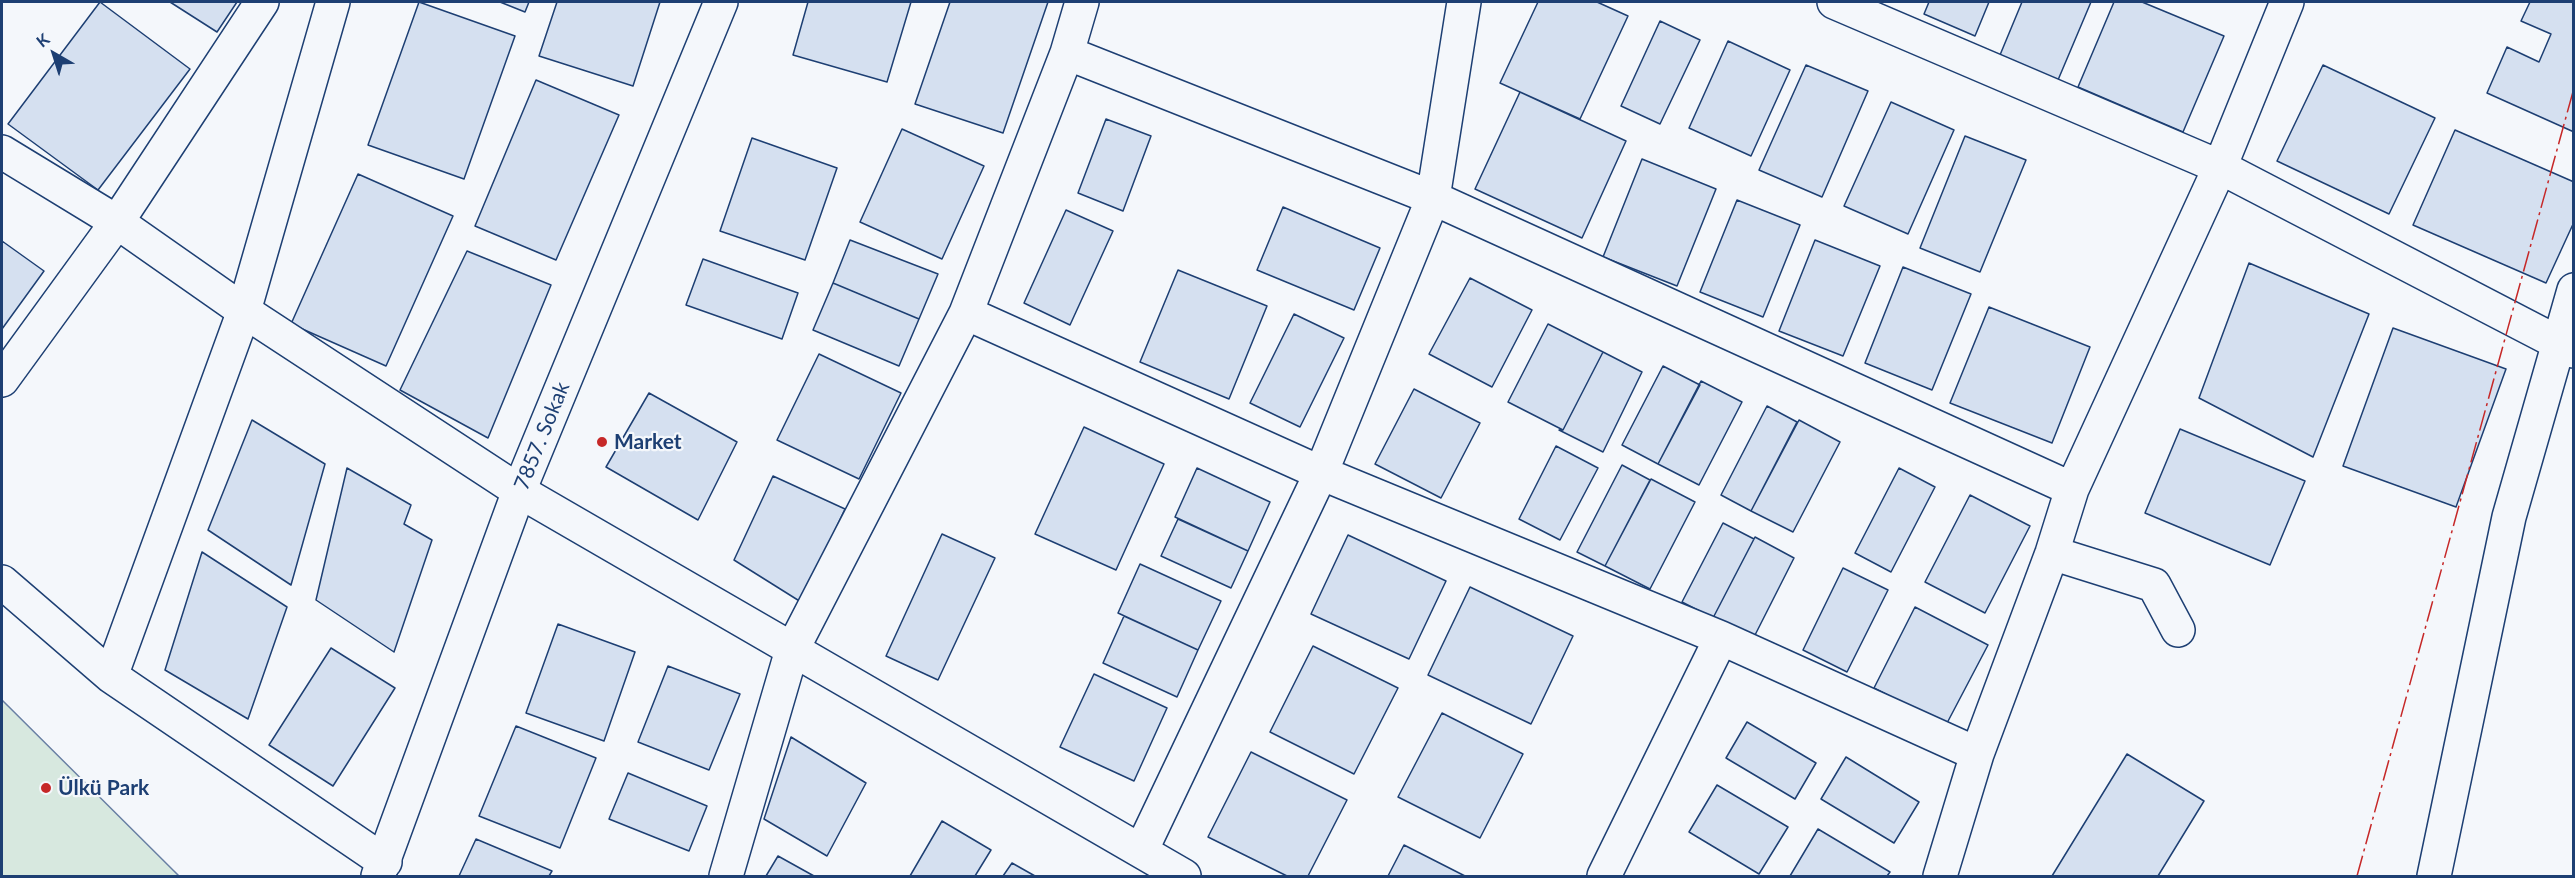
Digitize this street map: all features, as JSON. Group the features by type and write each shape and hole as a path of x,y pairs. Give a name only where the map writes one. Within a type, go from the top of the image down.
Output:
{"street":[{"path":"2,380 117,222 262,2"},
{"path":"111,676 244,311 333,2"},
{"name":"7857. Sokak","path":"382,869 519,491 722,2"},
{"path":"726,876 792,650 966,314 1067,53 1082,2"},
{"path":"1141,851 1321,473 1433,198 1464,2"},
{"path":"1834,2 2220,167 2566,347"},
{"path":"1940,876 1977,754 2052,553 2073,489 2220,167 2287,2"},
{"path":"1067,53 1433,198 2073,489"},
{"path":"2,152 117,222 244,311 519,491 1184,876"},
{"path":"2434,876 2509,517 2566,347 2574,290"},
{"path":"966,314 1321,473 1721,638 1977,754"},
{"path":"2052,553 2154,585 2178,630"},
{"path":"2,582 111,676 382,869"},
{"path":"1604,876 1721,638"}],"shaded area":[{"name":"Ülkü Park","path":"2,700 179,876 2,876"}],"building":[{"path":"100,2 190,69 98,190 8,124"},
{"path":"170,2 237,2 217,32"},
{"path":"419,2 515,36 464,179 368,145"},
{"path":"500,2 529,2 525,12"},
{"path":"557,2 660,2 633,86 539,56"},
{"path":"808,2 911,2 887,82 793,55"},
{"path":"950,2 1048,2 1003,133 915,104"},
{"path":"1538,2 1597,2 1628,16 1580,119 1500,83"},
{"path":"1929,2 1989,2 1975,36 1924,14"},
{"path":"2022,2 2091,2 2058,80 2000,55"},
{"path":"2114,2 2142,2 2224,36 2183,132 2078,87"},
{"path":"2530,2 2574,2 2574,132 2487,93 2507,47 2539,62 2551,34 2521,21"},
{"path":"1660,21 1700,40 1660,124 1621,106"},
{"path":"1728,41 1790,70 1751,156 1689,128"},
{"path":"1806,65 1868,91 1822,197 1759,170"},
{"path":"2323,65 2435,118 2389,214 2277,161"},
{"path":"536,80 619,115 556,260 475,226"},
{"path":"1520,92 1626,141 1582,238 1475,189"},
{"path":"1891,102 1954,130 1908,234 1844,206"},
{"path":"1106,119 1151,136 1123,211 1078,193"},
{"path":"902,129 984,166 942,259 860,222"},
{"path":"2455,130 2574,182 2574,222 2546,283 2413,225"},
{"path":"1965,136 2026,160 1980,272 1920,248"},
{"path":"752,138 837,168 805,260 720,231"},
{"path":"1642,159 1716,189 1677,286 1603,257"},
{"path":"358,174 453,216 386,366 291,324"},
{"path":"1737,200 1800,225 1763,317 1700,292"},
{"path":"1283,207 1380,248 1354,310 1257,270"},
{"path":"1066,210 1113,231 1070,325 1024,303"},
{"path":"850,240 938,274 919,319 833,283"},
{"path":"1815,240 1880,266 1843,356 1779,331"},
{"path":"2,241 44,271 2,329"},
{"path":"467,251 551,285 488,438 400,390"},
{"path":"703,259 798,293 782,339 686,305"},
{"path":"2249,263 2369,314 2313,457 2199,398"},
{"path":"1903,267 1971,294 1932,390 1865,363"},
{"path":"1178,270 1267,306 1229,399 1140,362"},
{"path":"1470,278 1532,310 1492,387 1429,354"},
{"path":"833,283 919,319 899,366 813,330"},
{"path":"1989,307 2090,347 2052,443 1950,403"},
{"path":"1294,314 1344,338 1300,427 1250,403"},
{"path":"1548,324 1603,352 1563,430 1508,402"},
{"path":"2393,328 2506,369 2456,507 2343,466"},
{"path":"1603,352 1642,372 1603,452 1559,430 1563,430"},
{"path":"819,354 901,393 859,479 777,440"},
{"path":"1663,366 1700,385 1658,464 1622,445"},
{"path":"1701,381 1742,402 1699,485 1658,464"},
{"path":"1414,389 1480,423 1441,498 1375,464"},
{"path":"649,393 737,442 698,520 606,467"},
{"path":"1767,406 1797,422 1751,511 1721,495"},
{"path":"252,420 325,464 291,585 208,530"},
{"path":"1799,420 1840,442 1793,532 1751,511"},
{"path":"1084,427 1164,464 1116,570 1035,534"},
{"path":"2180,429 2305,481 2270,565 2145,513"},
{"path":"1556,446 1598,468 1560,540 1519,519"},
{"path":"1622,465 1650,480 1605,566 1577,552"},
{"path":"347,468 411,505 404,524 432,540 394,652 316,600"},
{"path":"1197,468 1270,502 1248,551 1175,517"},
{"path":"1899,468 1935,487 1891,572 1855,553"},
{"path":"773,476 845,509 801,602 734,560"},
{"path":"1651,479 1695,502 1650,589 1605,566"},
{"path":"1970,495 2030,526 1985,613 1925,582"},
{"path":"1178,519 1248,551 1231,588 1161,556"},
{"path":"1723,523 1754,539 1713,618 1682,602"},
{"path":"942,534 995,558 938,680 886,656"},
{"path":"1348,535 1446,581 1409,659 1311,614"},
{"path":"1755,537 1794,558 1753,639 1713,618"},
{"path":"202,552 287,607 248,719 165,670"},
{"path":"1140,564 1221,601 1198,650 1118,613"},
{"path":"1843,568 1888,590 1847,672 1803,650"},
{"path":"1470,587 1573,636 1531,724 1428,675"},
{"path":"1915,607 1988,645 1946,725 1874,688"},
{"path":"1124,616 1198,650 1177,697 1103,663"},
{"path":"558,624 635,652 604,741 526,713"},
{"path":"1313,646 1398,688 1354,774 1270,732"},
{"path":"331,648 395,688 333,786 269,745"},
{"path":"668,666 740,694 709,770 638,742"},
{"path":"1094,674 1167,708 1134,781 1060,747"},
{"path":"1442,713 1523,754 1480,838 1398,797"},
{"path":"1747,722 1816,763 1795,799 1726,758"},
{"path":"516,726 596,758 560,848 479,816"},
{"path":"791,737 866,783 827,856 764,819"},
{"path":"1251,752 1347,800 1308,876 1287,876 1208,837"},
{"path":"2127,754 2204,801 2158,876 2052,876"},
{"path":"1846,757 1919,802 1894,843 1821,799"},
{"path":"628,773 707,806 689,851 609,819"},
{"path":"1717,785 1788,827 1759,874 1689,832"},
{"path":"942,821 991,850 975,876 910,876"},
{"path":"1818,829 1890,872 1887,876 1790,876"},
{"path":"476,839 552,871 549,876 459,876"},
{"path":"1404,845 1465,876 1388,876"},
{"path":"778,856 814,876 766,876"},
{"path":"1012,863 1035,876 1003,876"}],"power":[{"path":"2357,876 2574,88"}],"place":[{"name":"Market","path":"602,442"},
{"name":"Ülkü Park","path":"46,788"}]}
